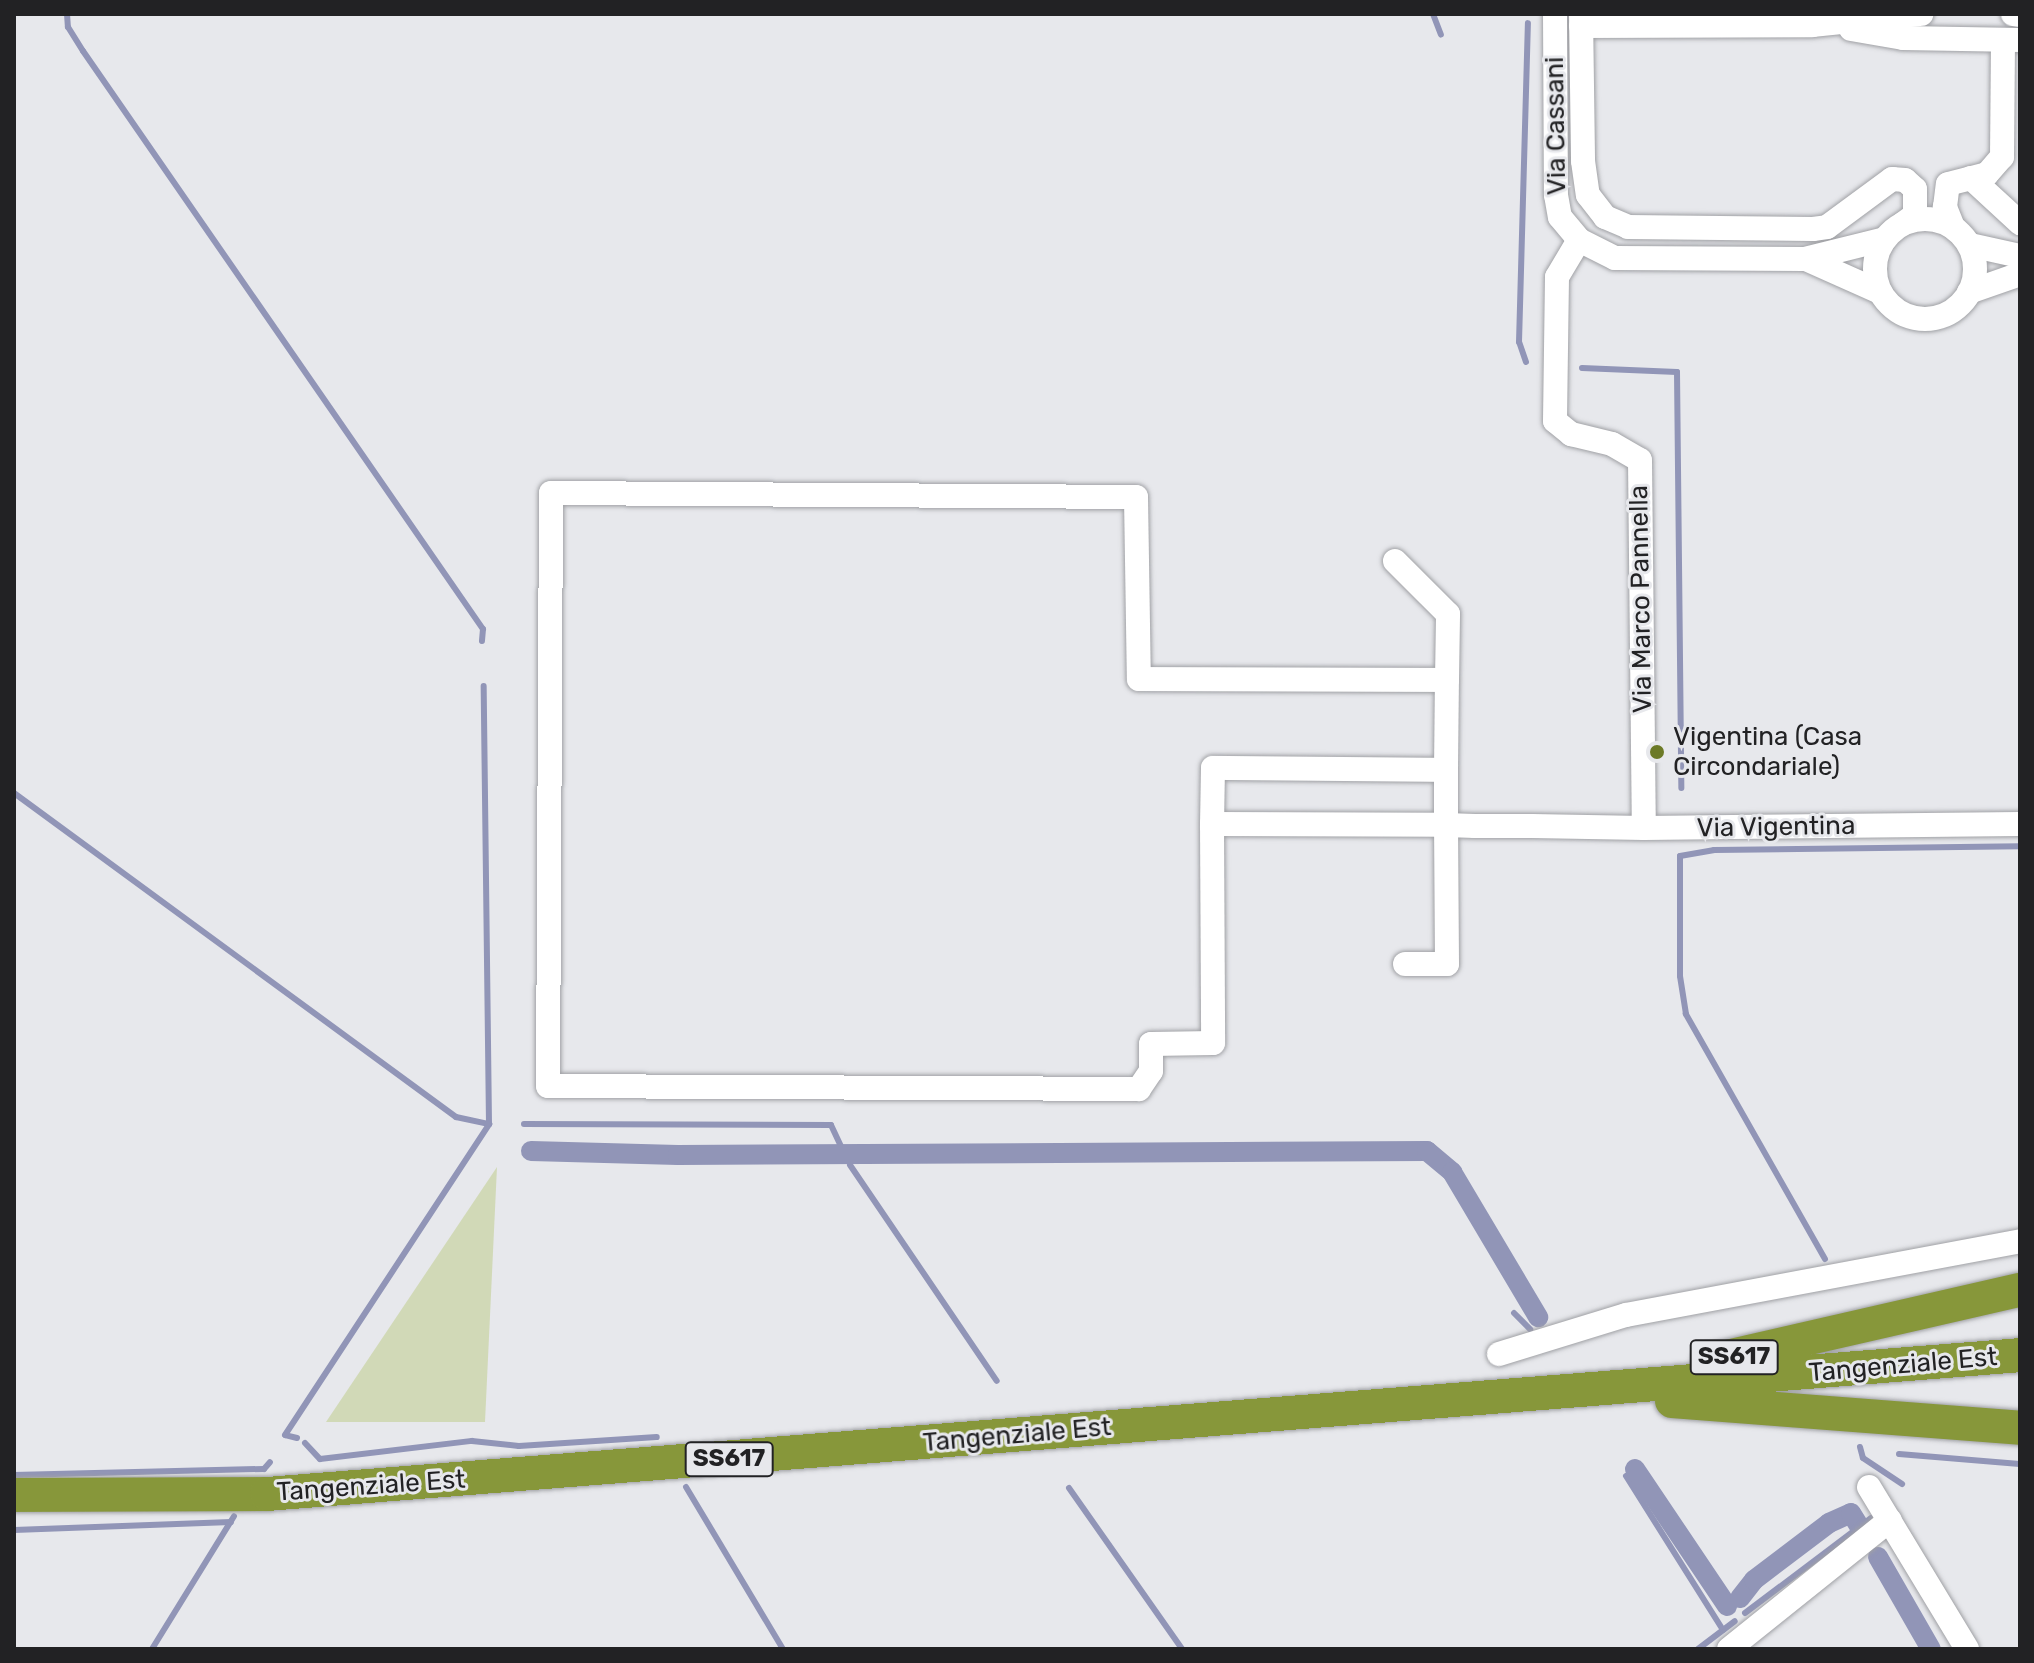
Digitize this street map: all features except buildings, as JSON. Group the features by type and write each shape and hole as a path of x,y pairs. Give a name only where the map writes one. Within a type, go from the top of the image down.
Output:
{"highway":[{"name":"SS617","path":"1444,1401 1744,1355 2020,1290"},
{"name":"Tangenziale Est","path":"14,1495 267,1494 2020,1355"},
{"name":"SS617","path":"1444,1401 1537,1407 1662,1401 1788,1407 2020,1428"}],"street":[{"name":"Via Cassani","path":"1555,14 1556,195 1560,217 1579,240"},
{"path":"1812,25 1921,14"},
{"path":"2013,14 2020,15"},
{"path":"1579,240 1615,258 1805,259 1885,239 1915,215 1915,189 1905,180 1892,179 1827,227 1813,229 1628,227 1605,217 1588,195 1583,161 1581,20 1812,25 1903,38 2011,41 2002,157 1987,174 1948,184 1945,207 1953,227 1970,245 2020,256"},
{"path":"1971,178 2020,223"},
{"path":"1904,223 1937,220 1953,227"},
{"path":"1880,292 1875,264 1885,239"},
{"name":"Via Marco Pannella","path":"1579,240 1557,277 1555,421 1571,434 1612,444 1640,460 1644,828"},
{"path":"1805,259 1880,292 1902,313 1932,318 1960,305 1969,292 1975,277 1970,245"},
{"path":"1969,292 2020,274"},
{"path":"1446,770 1213,768 1213,1043 1151,1044 1151,1071 1139,1089 548,1086 551,493 1136,497 1139,679 1447,680"},
{"path":"1395,561 1448,614 1447,964 1405,964"},
{"name":"Via Vigentina","path":"1212,824 1644,828 2020,824"},
{"path":"1499,1354 1626,1315 2020,1241"},
{"path":"1869,1487 1967,1649"},
{"path":"1729,1649 1890,1520"}],"green space":[{"path":"497,1167 485,1422 326,1422"}],"waterway":[{"path":"67,14 68,27 83,51 483,629 482,641"},
{"path":"1433,14 1441,35"},
{"path":"1526,362 1519,342 1528,23"},
{"path":"1582,368 1677,372 1681,788"},
{"path":"297,1438 285,1435 489,1124 484,686"},
{"path":"14,793 456,1117 489,1124"},
{"path":"1825,1259 1686,1014 1680,976 1680,856 1714,850 2020,846"},
{"path":"524,1124 831,1125 841,1146"},
{"path":"531,1151 678,1155 1427,1151 1452,1172 1538,1317"},
{"path":"850,1165 997,1381"},
{"path":"1514,1313 1530,1329"},
{"path":"305,1443 320,1459 472,1441 519,1446 657,1437"},
{"path":"1860,1447 1863,1458 1902,1484"},
{"path":"1899,1454 2020,1464"},
{"path":"14,1475 264,1469 270,1462"},
{"path":"1635,1469 1727,1606"},
{"path":"1626,1476 1723,1630"},
{"path":"686,1487 783,1649"},
{"path":"1069,1488 1182,1649"},
{"path":"1740,1598 1754,1580 1829,1523 1851,1513 1863,1532"},
{"path":"152,1649 234,1516"},
{"path":"1745,1613 1871,1518"},
{"path":"14,1530 231,1522"},
{"path":"1878,1557 1931,1649"},
{"path":"1698,1649 1735,1621"}],"place":[{"name":"Vigentina (Casa Circondariale)","path":"1657,752"}]}
